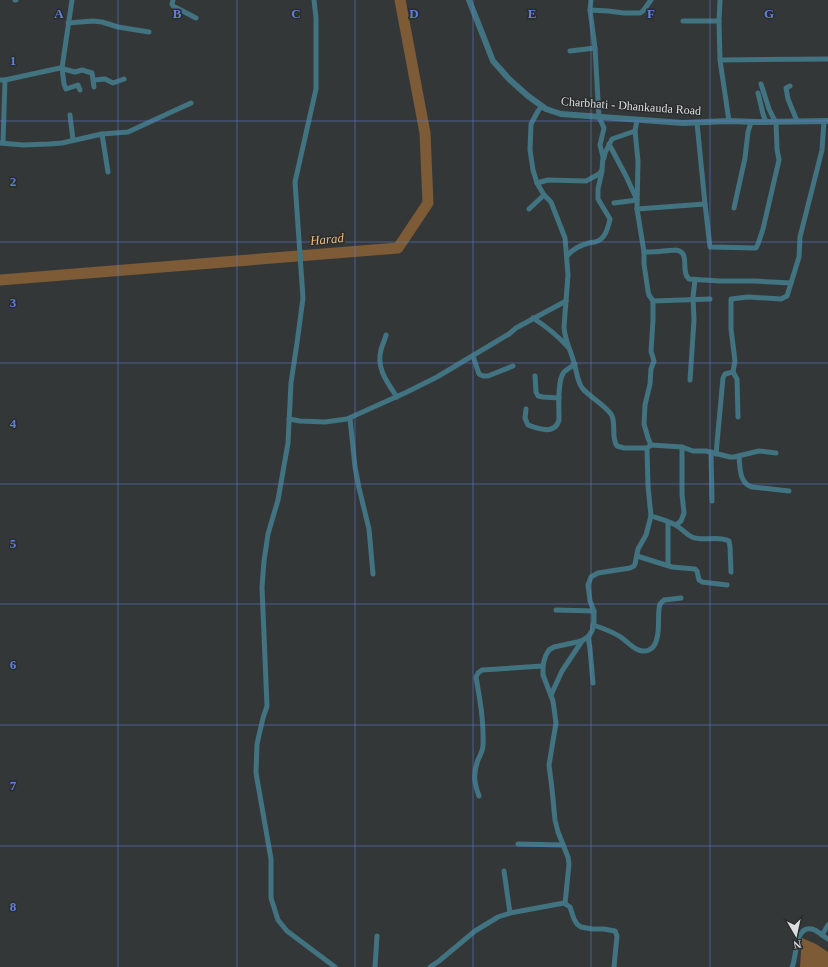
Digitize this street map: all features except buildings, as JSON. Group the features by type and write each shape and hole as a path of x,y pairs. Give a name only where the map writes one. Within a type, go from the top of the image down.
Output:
{"street":[{"path":"72,0 62,68 66,89 78,85 80,90"},
{"path":"172,0 173,6 196,18"},
{"path":"314,0 316,18 316,89 295,182 303,298 291,382 287,450 278,500 268,534 264,561 263,594 267,706 257,744 256,772 271,859 271,898 278,920 287,931 335,967"},
{"name":"Charbhati - Dhankauda Road","path":"469,0 493,61 509,79 528,96 546,109 561,114 683,123 728,121 826,121"},
{"path":"537,183 548,180 586,181 599,174 602,167 600,146 604,128 599,117 595,48 590,10 591,0"},
{"path":"590,10 640,13 651,0"},
{"path":"720,0 720,60 728,121"},
{"path":"683,21 719,20"},
{"path":"68,23 94,21 149,32"},
{"path":"570,51 595,48"},
{"path":"720,60 828,59"},
{"path":"94,87 92,73 82,70 75,72 62,68 2,80 1,143 23,145 62,143 102,134 128,132 191,103"},
{"path":"94,80 105,79 113,83 124,79"},
{"path":"697,123 704,204 710,247 756,248 763,229 779,160 775,121 769,109 761,84"},
{"path":"790,86 786,88 788,99 797,121"},
{"path":"758,94 766,122"},
{"path":"542,106 531,124 530,150 533,170 537,183 544,195 551,202 565,238 568,275 564,327 568,347 575,364 581,387 610,412 614,422 614,440 617,446 624,448 649,446 682,447 693,451 706,451 730,457 759,451 776,453"},
{"path":"70,115 73,140"},
{"path":"550,695 562,671 585,638 592,631 594,611 588,591 588,585 591,577 598,573 623,569 636,564 638,549 646,535 651,516 648,486 649,446 644,424 651,369 654,361 651,351 653,301 648,291 644,264 644,252 637,209 638,160 635,131 637,120"},
{"path":"738,417 737,379 733,372 734,361 731,329 731,299 748,297 781,299 789,293 799,256 800,237 822,150 826,121"},
{"path":"734,208 745,158 748,132 751,122 757,122"},
{"path":"567,256 571,251 588,243 596,242 604,236 610,219 598,199 598,189 605,153 612,139 635,131"},
{"path":"102,134 108,172"},
{"path":"602,134 610,142 637,200"},
{"path":"529,209 544,195"},
{"path":"614,203 637,200"},
{"path":"637,209 704,204"},
{"path":"644,252 680,251 685,262 685,272 687,277 695,280 719,282 754,281 791,283"},
{"path":"690,380 695,280"},
{"path":"653,301 710,299"},
{"path":"289,420 325,422 350,418 437,377 516,328 566,301"},
{"path":"533,318 556,334 568,347"},
{"path":"386,335 379,360 380,369 397,397"},
{"path":"473,356 480,374 483,376 488,376 513,366"},
{"path":"526,409 525,418 528,425 544,429 553,429 557,425 558,420 562,376 564,372 575,364"},
{"path":"712,501 714,453 723,375 733,372"},
{"path":"535,376 536,392 538,396 559,398"},
{"path":"350,418 357,474 369,529 373,574"},
{"path":"676,526 681,521 684,513 682,494 682,447"},
{"path":"739,456 742,478 747,486 789,491"},
{"path":"651,516 676,526 691,537 701,539 722,538 729,541 731,572"},
{"path":"668,522 668,565"},
{"path":"637,556 672,566 696,569 699,580 702,582 727,585"},
{"path":"593,625 618,635 638,650 643,652 647,651 655,645 657,638 660,604 664,600 681,598"},
{"path":"556,610 594,611"},
{"path":"565,904 569,864 555,820 549,765 556,723 552,700 543,676 543,666 546,655 554,647 577,642 585,638"},
{"path":"585,638 590,649 593,683"},
{"path":"479,796 474,781 474,776 475,768 483,747 482,712 476,677 482,670 543,666"},
{"path":"518,844 563,845"},
{"path":"504,871 510,913"},
{"path":"430,967 475,931 498,917 510,913 564,903 570,907 574,919 581,927 615,931 617,936 614,967"},
{"path":"822,935 828,924"},
{"path":"792,967 794,963 796,946 800,934 803,931 813,929 828,939"},
{"path":"375,967 377,936"}],"shaded area":[{"path":"802,938 816,944 828,952 828,967 800,967 800,940"}],"waterway":[{"name":"Harad","path":"0,280 398,248 428,203 425,133 400,0"}]}
